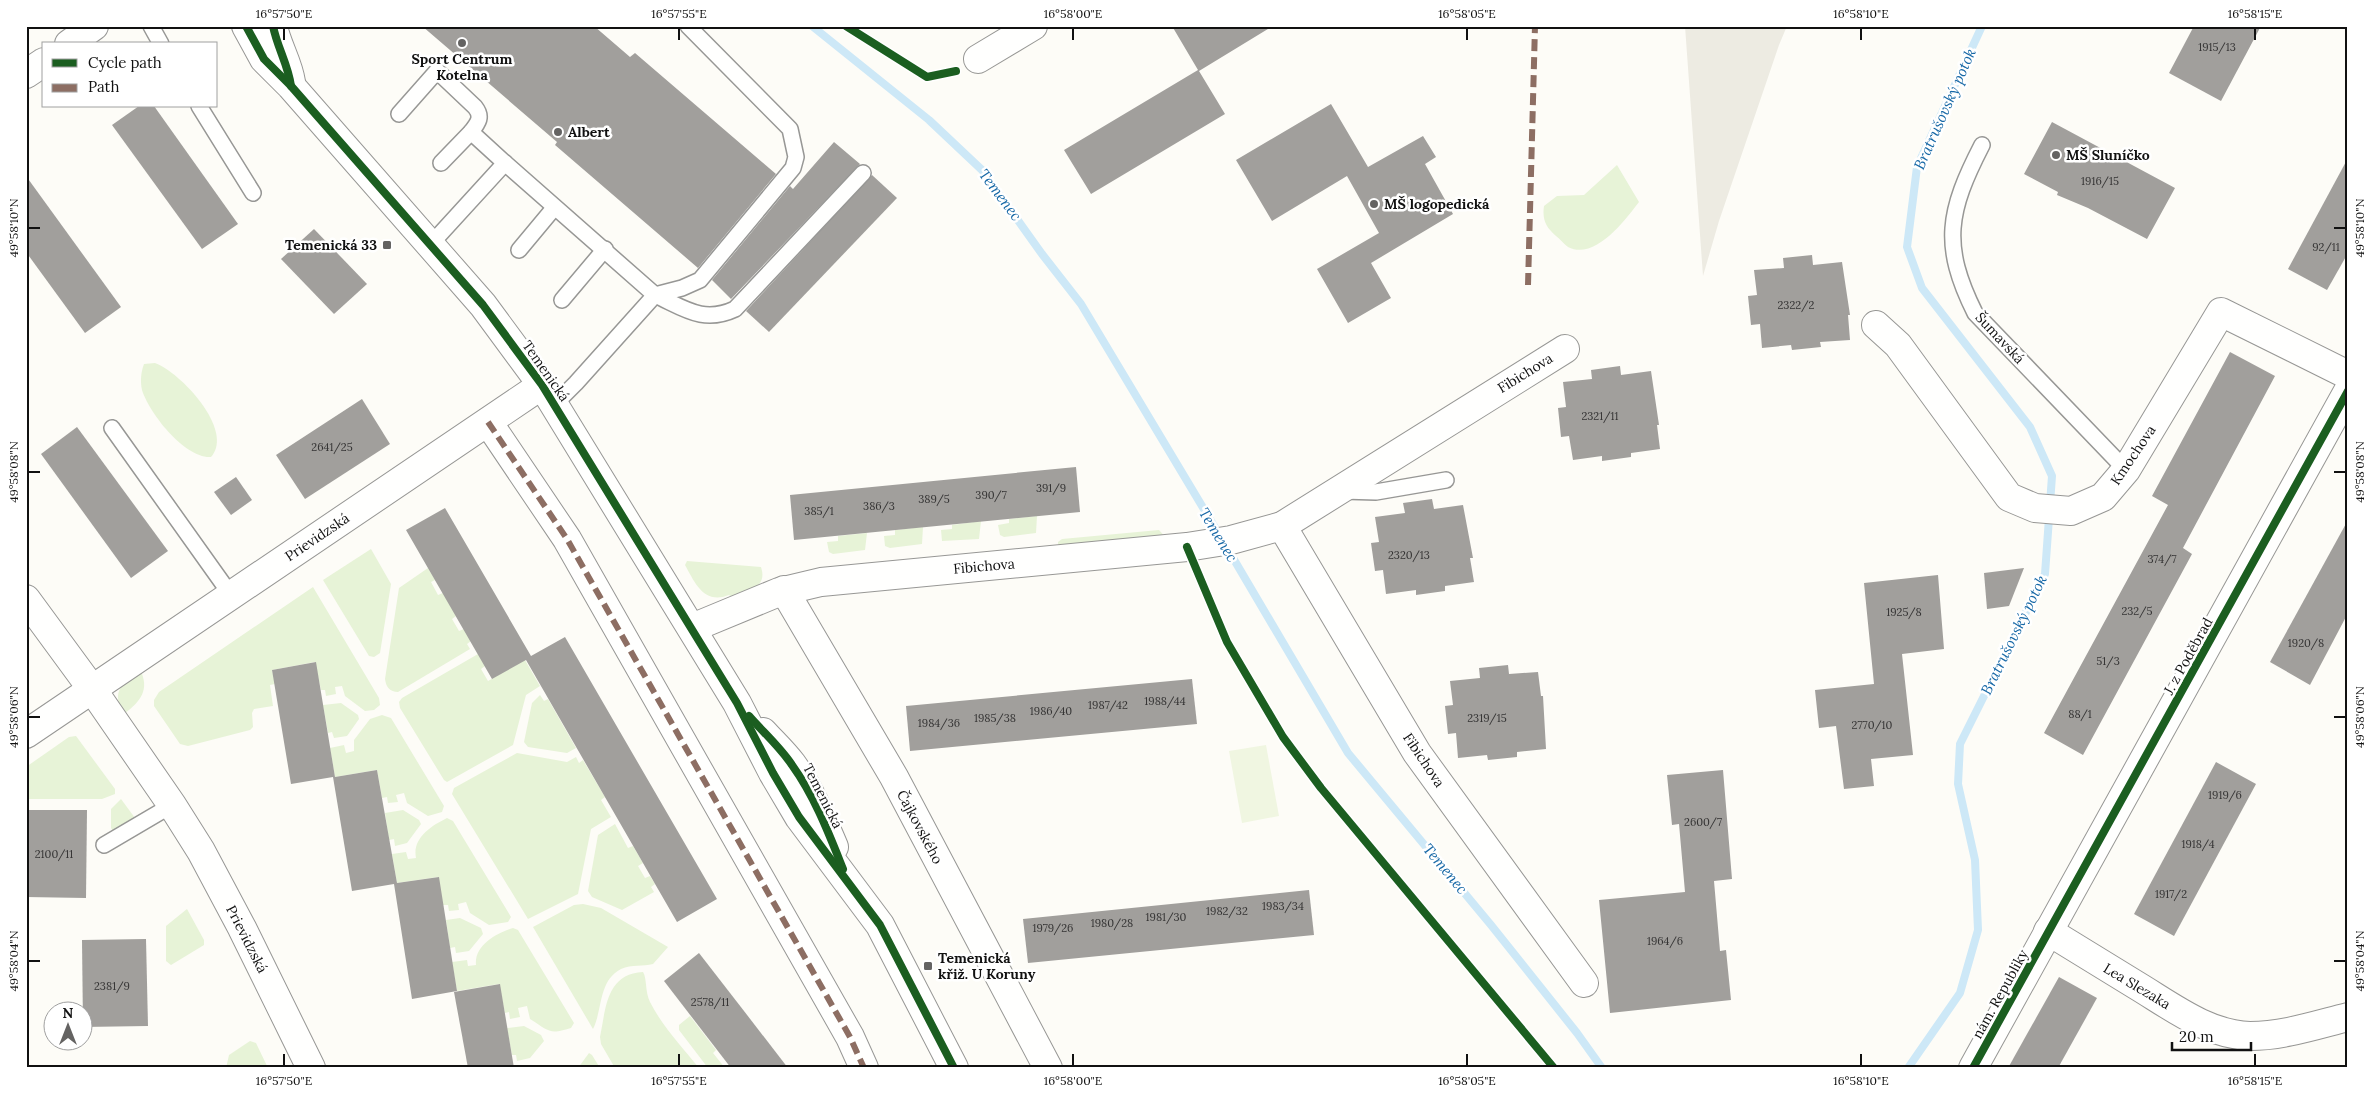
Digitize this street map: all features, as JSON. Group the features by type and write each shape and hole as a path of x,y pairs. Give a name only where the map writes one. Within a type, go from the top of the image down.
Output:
{"street":[{"path":"72,42 94,26"},
{"name":"Temenická","path":"246,26 264,59 291,86 431,244 483,306 548,394 737,703 773,773 799,818 880,925 954,1068"},
{"name":"Temenická","path":"273,26 275,38 289,70 291,86"},
{"path":"978,59 1033,26"},
{"path":"26,74 42,63"},
{"name":"Kmochova","path":"1876,325 1898,345 2009,497 2035,508 2071,511 2103,497 2126,470 2220,312 2348,375"},
{"name":"Fibichova","path":"692,628 784,590 821,582 1223,542 1282,526 1565,349"},
{"name":"J. z Poděbrad","path":"2048,931 2121,804 2348,391"},
{"name":"Prievidzská","path":"26,734 488,422 548,394"},
{"path":"488,422 567,539 850,1037 864,1068"},
{"name":"Fibichova","path":"1282,526 1417,753 1584,983"},
{"name":"Čajkovského","path":"784,590 894,777 1048,1068"},
{"name":"Prievidzská","path":"26,599 92,689 172,805 201,851 242,928 311,1068"},
{"name":"Lea Slezaka","path":"2048,931 2179,1011 2212,1028 2250,1036 2292,1031 2348,1017"},
{"name":"nám. Republiky","path":"1973,1068 2048,931"}],"lane":[{"path":"151,26 160,42"},
{"path":"548,394 576,383 655,295 682,288 700,280 793,168 796,157 790,129 688,26"},
{"path":"399,114 437,72 480,113 479,122 440,163"},
{"path":"201,108 253,193"},
{"path":"471,132 554,208 604,249 655,295 702,315 721,316 735,309 863,173"},
{"name":"Šumavská","path":"1982,145 1956,203 1951,233 1956,264 1968,298 1975,313 2126,470"},
{"path":"431,244 505,162"},
{"path":"518,250 554,208"},
{"path":"562,300 604,249"},
{"path":"112,428 231,595"},
{"path":"1337,491 1376,492 1446,480"},
{"path":"104,845 172,805"}],"green space":[{"path":"1617,165 1639,202 1618,228 1599,244 1578,250 1568,247 1547,226 1544,219 1544,206 1557,196 1584,195"},
{"path":"155,363 178,378 190,390 210,418 216,432 217,446 211,457 201,456 190,451 180,443 160,422 146,400 141,383 142,370 144,364"},
{"path":"1037,516 1036,533 1004,537 1000,535 998,525 1009,523 1009,519"},
{"path":"981,521 979,539 942,541 941,530 952,529 952,525"},
{"path":"923,527 922,544 890,548 885,546 884,536 895,535 895,530"},
{"path":"1159,530 1167,539 1058,549 1058,542 1062,539"},
{"path":"867,533 865,550 833,554 829,552 827,542 838,541 838,536"},
{"path":"371,549 391,584 380,653 374,657 369,656 323,580"},
{"path":"687,561 761,567 762,580 755,588 744,593 732,597 729,595 713,597 707,595 697,585 685,565"},
{"path":"428,568 435,580 431,582 438,595 443,593 456,616 452,619 459,631 464,629 471,641 467,644 470,649 398,692 393,691 387,687 385,679 399,588"},
{"path":"313,587 379,698 380,705 374,710 365,711 345,696 342,686 335,687 336,694 326,696 325,690 321,690 315,662 272,670 275,684 270,685 273,706 254,709 252,713 253,727 250,730 188,746 180,744 154,706 154,700 159,692"},
{"path":"478,654 485,666 481,669 488,681 525,660 540,686 526,695 513,745 447,782 400,708 399,702 402,698"},
{"path":"140,669 143,676 144,689 139,700 124,714 118,699 118,693 124,683"},
{"path":"540,695 544,701 548,699 576,748 567,753 528,747 524,742 532,703"},
{"path":"341,703 358,715 359,719 347,736 334,738 332,732 328,733 323,705"},
{"path":"382,715 391,718 444,806 442,812 428,816 407,803 404,793 396,795 398,802 388,803 387,797 382,798 377,770 335,777 330,748 344,745 346,753 354,751 354,740 370,719"},
{"path":"76,736 115,789 115,794 102,799 26,799 26,767 69,737"},
{"path":"1266,745 1279,816 1242,823 1229,751"},
{"path":"517,753 567,762 576,757 579,763 583,760 605,797 601,800 611,817 591,829 578,894 528,919 452,794 454,788"},
{"path":"121,799 135,818 114,833 111,828 111,809"},
{"path":"403,810 419,820 421,824 407,843 395,846 394,839 389,840 385,813"},
{"path":"447,818 453,821 511,917 508,922 489,925 470,913 466,902 458,904 459,910 449,911 448,905 443,905 438,877 397,883 392,854 406,852 408,859 416,858 417,844 420,839 429,829"},
{"path":"615,824 628,848 633,846 643,863 638,866 645,878 650,876 655,884 651,887 654,892 622,910 592,897 588,891 598,835"},
{"path":"583,904 601,908 668,947 653,964 625,967 614,974 605,988 593,1029 533,927 574,905"},
{"path":"187,909 204,940 204,945 171,965 166,961 166,926"},
{"path":"460,918 481,928 483,934 469,951 456,953 455,947 450,948 446,920"},
{"path":"513,928 518,930 574,1023 571,1028 549,1031 530,1019 527,1006 518,1008 520,1017 510,1019 509,1012 505,1013 499,984 457,991 452,962 467,960 468,966 476,965 479,951 488,941 500,933"},
{"path":"643,972 648,998 655,1011 699,1068 615,1068 601,1044 600,1037 606,1004 610,994 622,979 631,974"},
{"path":"690,1016 716,1050 713,1053 725,1068 708,1068 679,1030 679,1025"},
{"path":"524,1026 541,1035 544,1041 530,1058 517,1061 516,1055 512,1055 507,1028"},
{"path":"250,1041 256,1043 268,1068 226,1068 229,1055"},
{"path":"589,1053 600,1068 578,1068"}],"shaded area":[{"path":"1685,26 1787,26 1719,221 1703,276"}],"building":[{"path":"422,26 594,26 630,57 635,53 776,174 698,268 555,145 557,142"},
{"path":"1172,26 1273,26 1199,71 1225,114 1091,194 1064,150 1198,70"},
{"path":"2194,26 2261,26 2221,101 2169,73"},
{"path":"1331,104 1368,167 1423,136 1436,157 1425,164 1453,214 1371,263 1391,298 1348,323 1317,269 1379,233 1347,176 1272,221 1236,160"},
{"path":"136,108 155,108 238,224 202,249 112,125"},
{"path":"2052,122 2175,188 2147,239 2088,208 2057,195 2058,192 2024,174"},
{"path":"834,142 860,164 731,299 712,280 790,186 793,189"},
{"path":"2348,158 2348,253 2327,290 2288,269"},
{"path":"872,175 897,198 769,332 746,311"},
{"path":"26,176 121,307 85,333 26,252"},
{"path":"314,229 367,284 334,314 281,259"},
{"path":"1812,255 1813,265 1842,262 1850,315 1848,315 1850,340 1820,342 1821,347 1792,350 1791,345 1762,348 1760,324 1751,325 1748,296 1757,295 1754,270 1784,268 1783,258"},
{"path":"2230,352 2275,376 2183,548 2192,554 2083,755 2044,733 2168,505 2152,496"},
{"path":"1620,366 1621,375 1651,371 1659,425 1657,425 1660,449 1631,453 1631,457 1602,461 1602,456 1573,460 1569,436 1561,437 1558,408 1566,407 1563,382 1592,379 1591,370"},
{"path":"362,399 390,444 305,499 276,455"},
{"path":"77,427 168,551 131,578 41,454"},
{"path":"1076,467 1080,512 794,540 790,495"},
{"path":"236,477 252,500 231,515 214,492"},
{"path":"1432,499 1434,509 1463,505 1473,558 1470,558 1474,582 1445,586 1445,591 1416,595 1416,590 1386,594 1383,570 1375,571 1371,543 1379,542 1375,517 1405,513 1403,503"},
{"path":"445,508 531,656 565,637 717,899 677,922 526,660 492,679 406,530"},
{"path":"2348,520 2348,613 2310,685 2270,662"},
{"path":"2024,568 2009,606 1987,609 1984,573"},
{"path":"1938,575 1944,649 1902,654 1913,755 1871,759 1874,786 1844,789 1836,726 1819,728 1815,690 1874,684 1864,583"},
{"path":"316,662 335,777 377,770 397,883 439,877 457,991 412,999 394,884 352,891 333,777 291,784 272,670"},
{"path":"1508,665 1509,674 1538,672 1541,696 1543,696 1546,749 1517,752 1517,757 1488,760 1487,755 1458,758 1456,733 1448,734 1445,706 1453,705 1450,681 1480,678 1479,668"},
{"path":"1192,679 1197,724 910,751 906,706"},
{"path":"2216,762 2256,784 2174,936 2134,914"},
{"path":"1723,770 1732,879 1714,881 1720,951 1726,950 1731,1000 1610,1013 1599,900 1685,892 1679,824 1672,825 1667,775"},
{"path":"26,810 87,810 86,898 26,897"},
{"path":"1309,890 1314,935 1028,963 1023,919"},
{"path":"146,939 148,1026 92,1027 92,1002 83,1002 82,940"},
{"path":"699,953 788,1068 731,1068 664,981"},
{"path":"2059,977 2097,998 2058,1068 2008,1068"},
{"path":"500,984 514,1068 468,1068 454,992"}],"waterway":[{"name":"Temenec","path":"812,26 929,120 982,170 1042,254 1081,304 1220,536"},
{"name":"Bratrušovský potok","path":"1908,1068 1960,993 1978,930 1975,860 1958,784 1960,744 2045,574 2052,476 2030,427 1922,288 1907,247 1917,167 1982,26"},
{"name":"Temenec","path":"1226,546 1348,753 1491,925 1577,1033 1602,1068"}],"marked path":[{"path":"1528,285 1535,26"},
{"path":"488,422 567,539 850,1037 864,1068"}],"cycle path":[{"path":"246,26 264,59 291,86 483,305 542,385 737,703 773,773 799,817 880,925 954,1068"},
{"path":"273,26 291,86"},
{"path":"846,26 927,77 956,71"},
{"path":"1973,1068 2348,391"},
{"path":"1187,547 1227,642 1283,737 1321,788 1554,1068"},
{"path":"749,716 787,758 808,790 843,869"}],"place":[{"name":"Sport Centrum Kotelna","path":"462,43"},
{"name":"Albert","path":"558,132"},
{"name":"MŠ Sluníčko","path":"2056,155"},
{"name":"MŠ logopedická","path":"1374,204"},
{"name":"Temenická 33","path":"387,245"},
{"name":"Temenická křiž. U Koruny","path":"928,966"}]}
